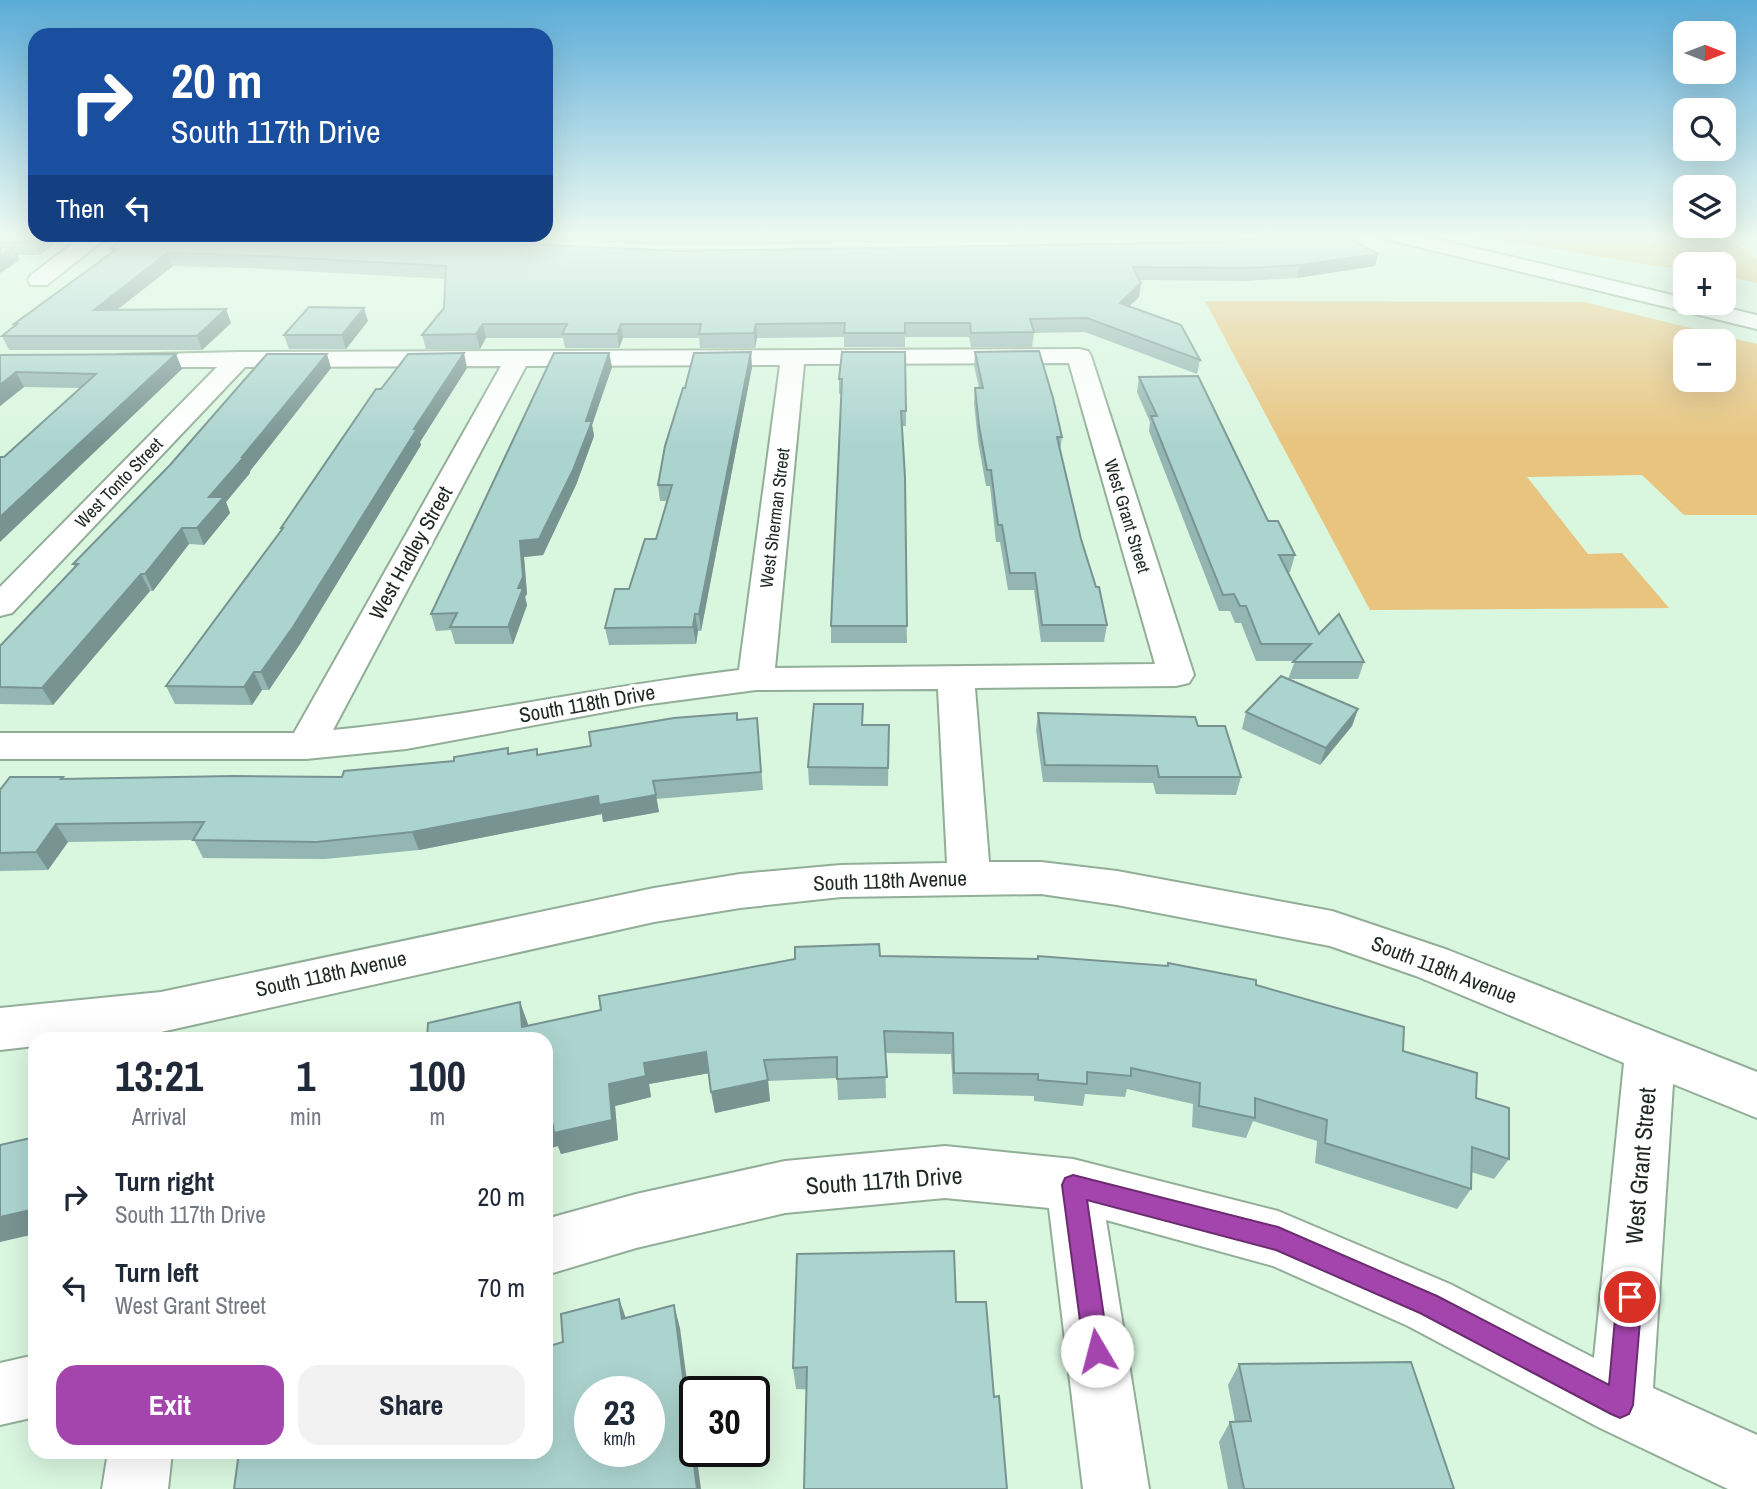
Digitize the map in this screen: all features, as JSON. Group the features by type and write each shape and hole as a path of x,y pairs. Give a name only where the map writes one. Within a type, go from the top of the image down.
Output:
{"street":[{"path":"1684,304 1757,322"},
{"name":"West Grant Street","path":"793,357 1079,356 1176,675"},
{"path":"106,360 793,357"},
{"name":"West Sherman Street","path":"756,679 793,357"},
{"name":"West Tonto Street","path":"0,606 239,359"},
{"name":"West Hadley Street","path":"306,746 517,359"},
{"name":"South 118th Drive","path":"0,746 306,746 406,736 643,693 756,679 1176,675"},
{"path":"956,679 969,877"},
{"name":"South 118th Avenue","path":"0,1029 161,1012 654,905 740,891 841,881 1041,878 1117,888 1332,929 1432,962 1757,1095"},
{"name":"West Grant Street","path":"1620,1405 1650,1053"},
{"name":"South 117th Drive","path":"553,1245 636,1221 785,1187 945,1172 1073,1185 1278,1239 1429,1304 1620,1405 1757,1469"},
{"path":"1073,1185 1116,1489"},
{"path":"0,1394 28,1388"},
{"path":"135,1489 139,1459"}],"shaded area":[{"path":"1207,304 1594,304 1695,329 1673,329 1673,392 1736,392 1736,339 1757,344 1757,515 1684,515 1642,475 1527,477 1588,554 1622,553 1669,608 1370,610"}],"building":[{"path":"41,304 101,304 94,310 226,309 197,336 2,336 17,324 14,324"},
{"path":"444,304 1124,304 1181,325 1200,360 1087,318 1030,319 1034,332 971,333 970,323 905,323 905,333 844,333 845,323 756,324 754,333 699,334 701,324 621,324 617,334 562,334 567,324 483,324 476,334 422,335"},
{"path":"309,307 364,308 342,335 284,335"},
{"path":"1039,351 1062,437 1057,437 1081,539 1096,587 1099,587 1107,625 1042,625 1035,573 1010,573 1002,525 998,525 991,470 987,470 979,426 975,388 983,388 975,352"},
{"path":"751,352 699,614 695,614 693,627 605,628 615,589 629,589 645,539 656,539 672,485 658,485 665,446 694,353"},
{"path":"842,352 905,352 906,411 901,411 905,477 907,626 831,626"},
{"path":"464,353 414,429 417,429 293,627 261,672 254,672 244,687 166,686 283,528 376,389 381,389 408,354"},
{"path":"554,353 609,353 586,421 592,421 573,470 539,539 520,541 523,577 518,588 523,588 508,627 450,627 457,613 431,614"},
{"path":"176,354 0,517 0,457 4,457 96,374 16,372 0,385 0,355"},
{"path":"267,354 327,354 209,497 224,497 197,528 182,528 145,574 141,574 42,688 0,687 0,646 78,564 73,564 170,465"},
{"path":"1198,376 1268,521 1278,521 1295,555 1279,555 1319,634 1339,614 1364,662 1293,662 1311,644 1261,644 1246,606 1240,606 1234,594 1223,595 1151,416 1157,416 1139,377"},
{"path":"1281,676 1358,709 1326,748 1246,712"},
{"path":"814,704 863,704 862,725 889,725 888,768 808,767"},
{"path":"737,713 737,720 757,718 761,772 653,781 656,795 599,805 598,796 412,832 317,842 193,840 204,822 56,824 36,852 0,853 0,790 10,777 342,777 344,771 454,761 454,757 508,748 508,754 537,749 537,755 591,746 589,732 674,718"},
{"path":"1038,713 1195,717 1198,726 1225,726 1241,777 1159,777 1157,766 1045,765"},
{"path":"879,944 880,956 1038,959 1038,956 1168,966 1168,963 1256,980 1256,985 1404,1027 1403,1051 1477,1073 1476,1098 1509,1108 1509,1159 1472,1147 1471,1189 1325,1143 1327,1120 1255,1098 1255,1118 1199,1106 1200,1083 1131,1068 1131,1076 1087,1072 1087,1084 1038,1080 1038,1074 954,1073 953,1033 884,1031 887,1077 837,1079 837,1057 764,1060 768,1080 711,1092 706,1052 644,1063 646,1076 609,1084 612,1120 554,1133 553,1032 427,1032 428,1023 520,1002 522,1027 601,1010 599,996 795,959 795,947"},
{"path":"28,1139 28,1211 0,1217 0,1145"},
{"path":"954,1251 956,1302 986,1302 994,1397 999,1396 1007,1489 804,1489 807,1367 793,1368 797,1254"},
{"path":"619,1299 622,1319 674,1305 683,1376 679,1376 679,1467 694,1467 697,1489 234,1489 238,1459 553,1459 553,1345 563,1342 561,1314"},
{"path":"1411,1362 1454,1489 1244,1489 1230,1422 1251,1421 1239,1364"}],"route":[{"path":"1097,1351 1073,1185 1278,1239 1429,1304 1620,1405 1630,1297"}]}
